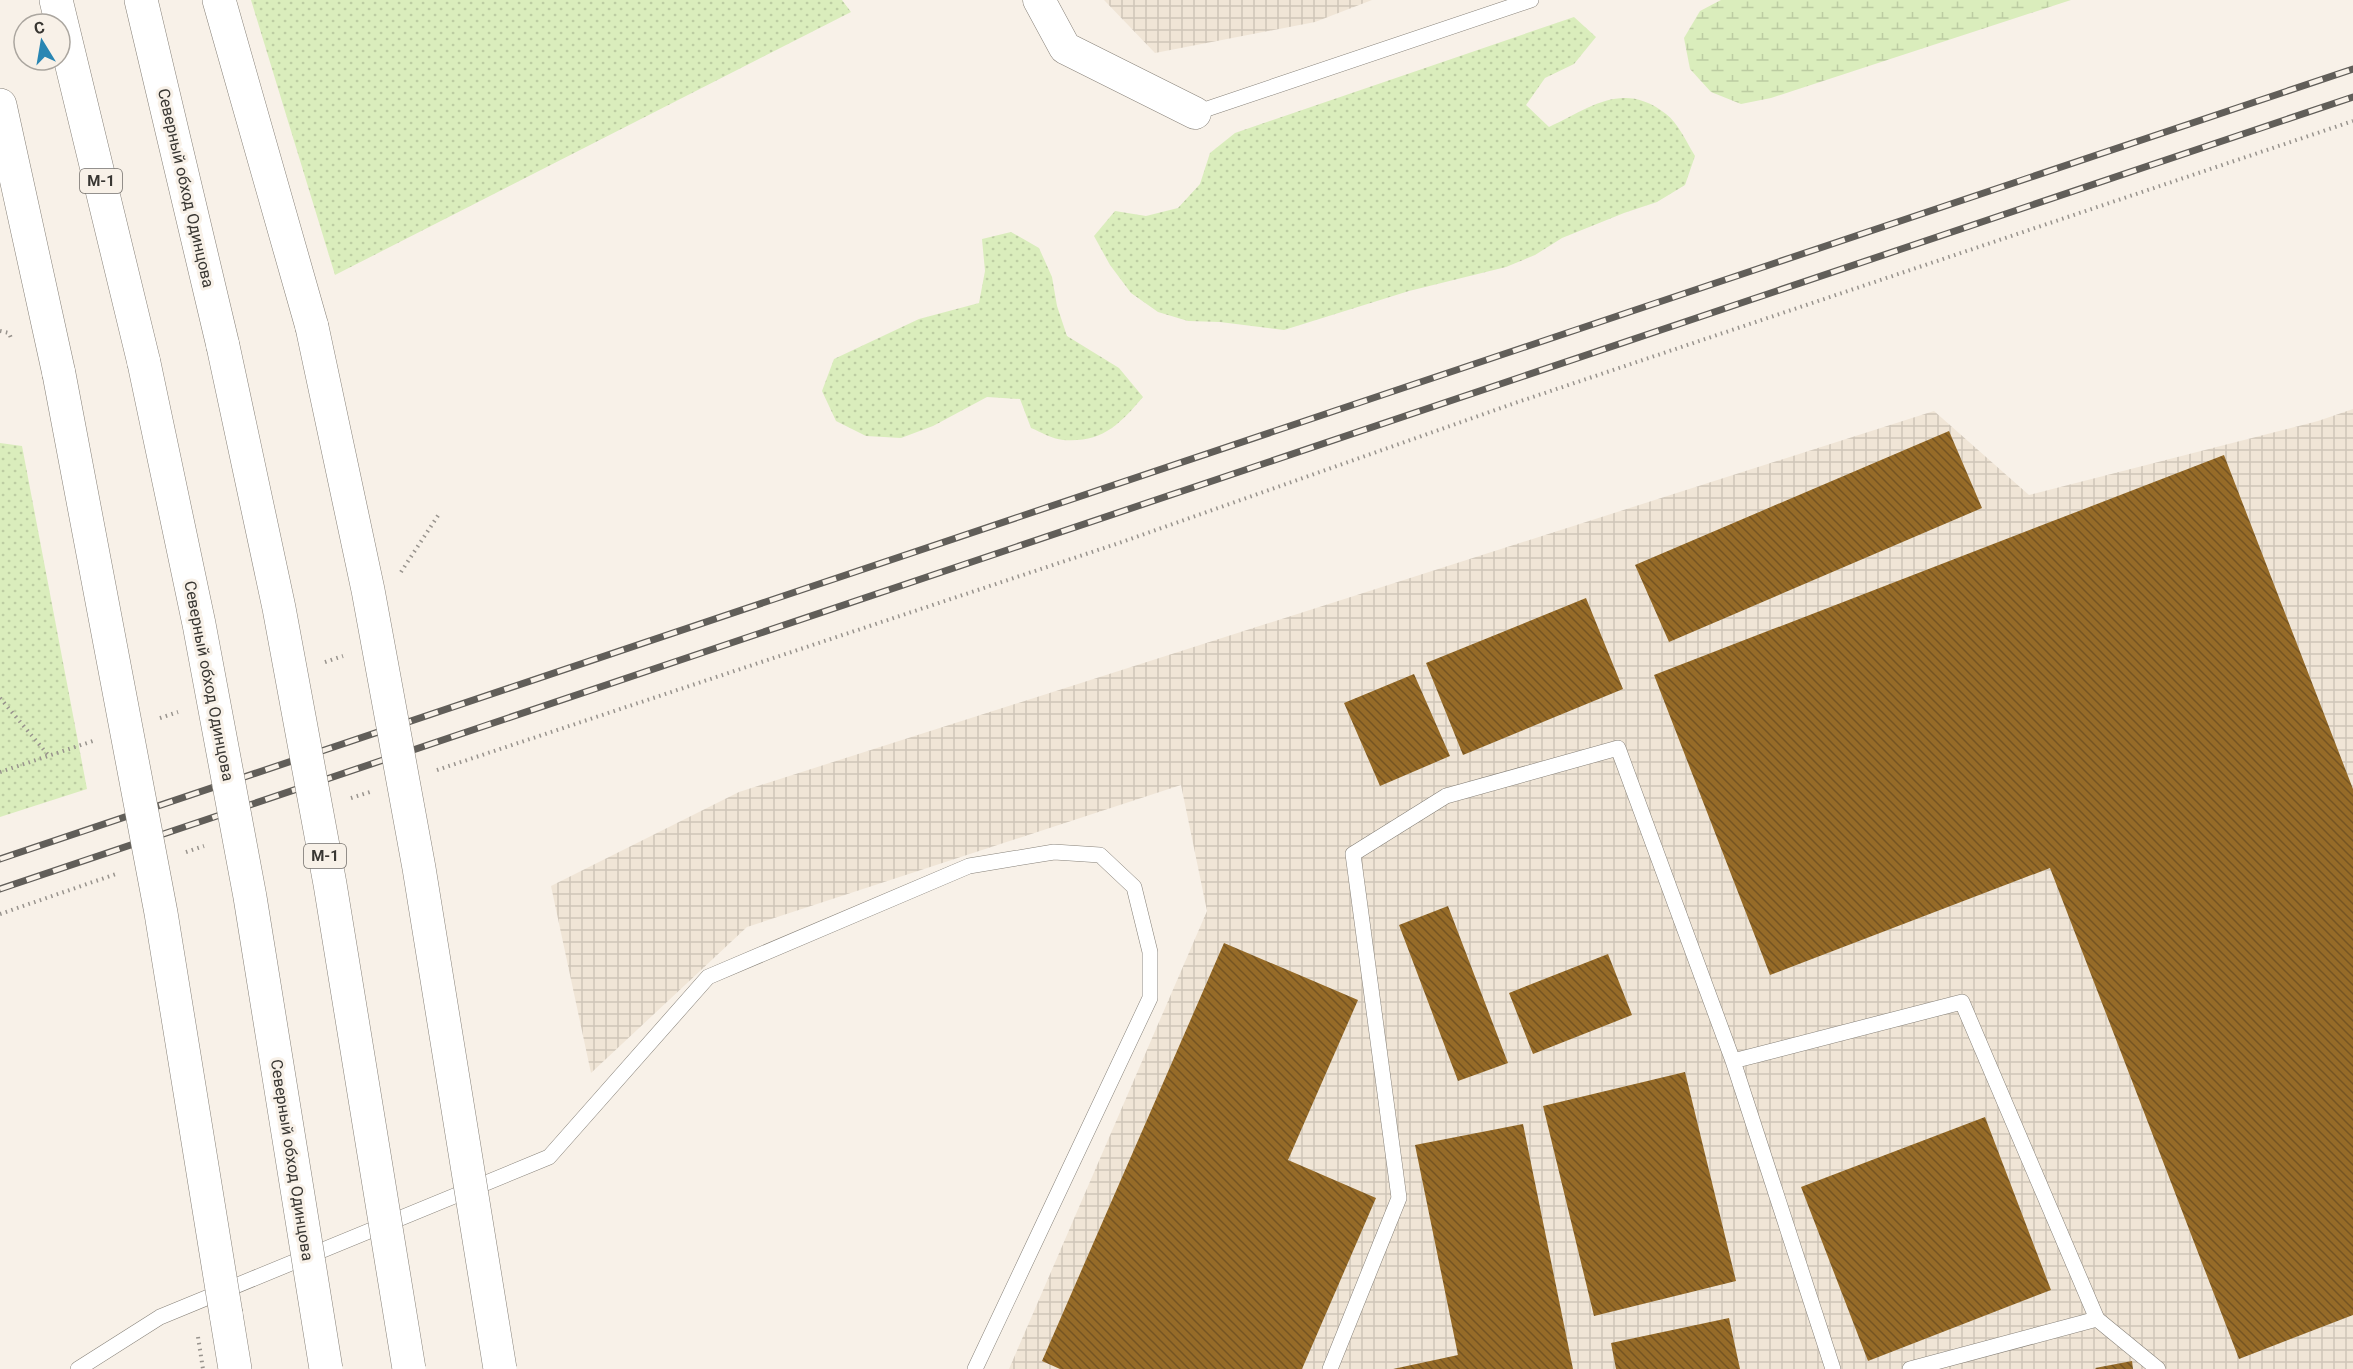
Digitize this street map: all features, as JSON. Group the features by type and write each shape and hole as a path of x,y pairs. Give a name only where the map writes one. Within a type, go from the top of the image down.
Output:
{"main road":[{"name":"Северный обход Одинцова","path":"56,0 144,363 199,624 250,897 326,1369"},
{"name":"Северный обход Одинцова","path":"141,0 224,346 279,608 330,884 409,1369"},
{"path":"219,0 312,327 368,590 419,868 500,1369"},
{"path":"0,105 59,374 161,913 235,1369"}],"street":[{"path":"1039,0 1065,48 1195,113"}],"lane":[{"path":"1195,113 1531,0"},
{"path":"1330,1369 1399,1198 1353,854 1446,796 1618,748 1733,1061 1833,1369"},
{"path":"78,1369 160,1317 549,1157 708,977 969,866 1054,852 1100,855 1134,887 1150,952 1150,998 975,1369"},
{"path":"1733,1061 1962,1002 2097,1319 2158,1369"},
{"path":"1910,1369 2097,1319"}],"path":[{"path":"432,772 1119,543 1512,404 2353,121"},
{"path":"0,332 9,333"},
{"path":"0,698 49,756"},
{"path":"341,801 375,790"},
{"path":"181,853 204,846"},
{"path":"0,914 124,872"}],"shaded area":[{"path":"1104,0 1372,0 1315,22 1155,53"},
{"path":"2353,409 2353,1369 1009,1369 1207,911 1181,785 747,927 591,1073 551,886 739,792 1934,411 2029,495 2318,421"}],"green space":[{"path":"251,0 842,0 851,12 335,275"},
{"path":"1721,0 2071,0 1771,98 1741,104 1711,92 1690,69 1684,38 1700,11"},
{"path":"1574,17 1596,37 1574,64 1545,78 1526,105 1549,127 1593,106 1621,98 1635,99 1650,104 1666,114 1678,128 1695,156 1685,185 1657,202 1562,238 1535,255 1506,267 1409,291 1284,330 1220,322 1188,321 1158,312 1131,293 1110,265 1094,236 1115,211 1146,216 1178,208 1200,184 1210,153 1235,133"},
{"path":"1011,232 1039,248 1052,277 1057,306 1067,336 1119,368 1143,397 1134,407 1109,430 1077,440 1051,437 1031,428 1020,399 987,397 933,426 901,438 866,436 836,421 822,391 834,359 919,319 979,303 985,271 982,239"},
{"path":"0,443 22,446 87,789 0,817"}],"building":[{"path":"1949,431 1982,508 1669,642 1635,565"},
{"path":"2224,455 2353,789 2353,1315 2239,1359 2050,868 1770,975 1654,675"},
{"path":"1586,598 1623,689 1463,755 1426,663"},
{"path":"1414,674 1450,756 1380,786 1344,703"},
{"path":"1448,906 1508,1063 1458,1081 1399,925"},
{"path":"1224,943 1358,1000 1288,1160 1376,1198 1302,1369 1060,1369 1042,1361"},
{"path":"1608,954 1632,1015 1533,1054 1509,993"},
{"path":"1685,1072 1736,1281 1594,1316 1543,1106"},
{"path":"1985,1117 2051,1290 1868,1361 1801,1187"},
{"path":"1523,1124 1573,1369 1393,1369 1458,1355 1415,1145"},
{"path":"1729,1318 1740,1369 1616,1369 1611,1343"},
{"path":"2132,1361 2133,1369 2095,1368"}],"railway":[{"path":"0,859 2353,69"},
{"path":"0,889 2353,97"}]}
